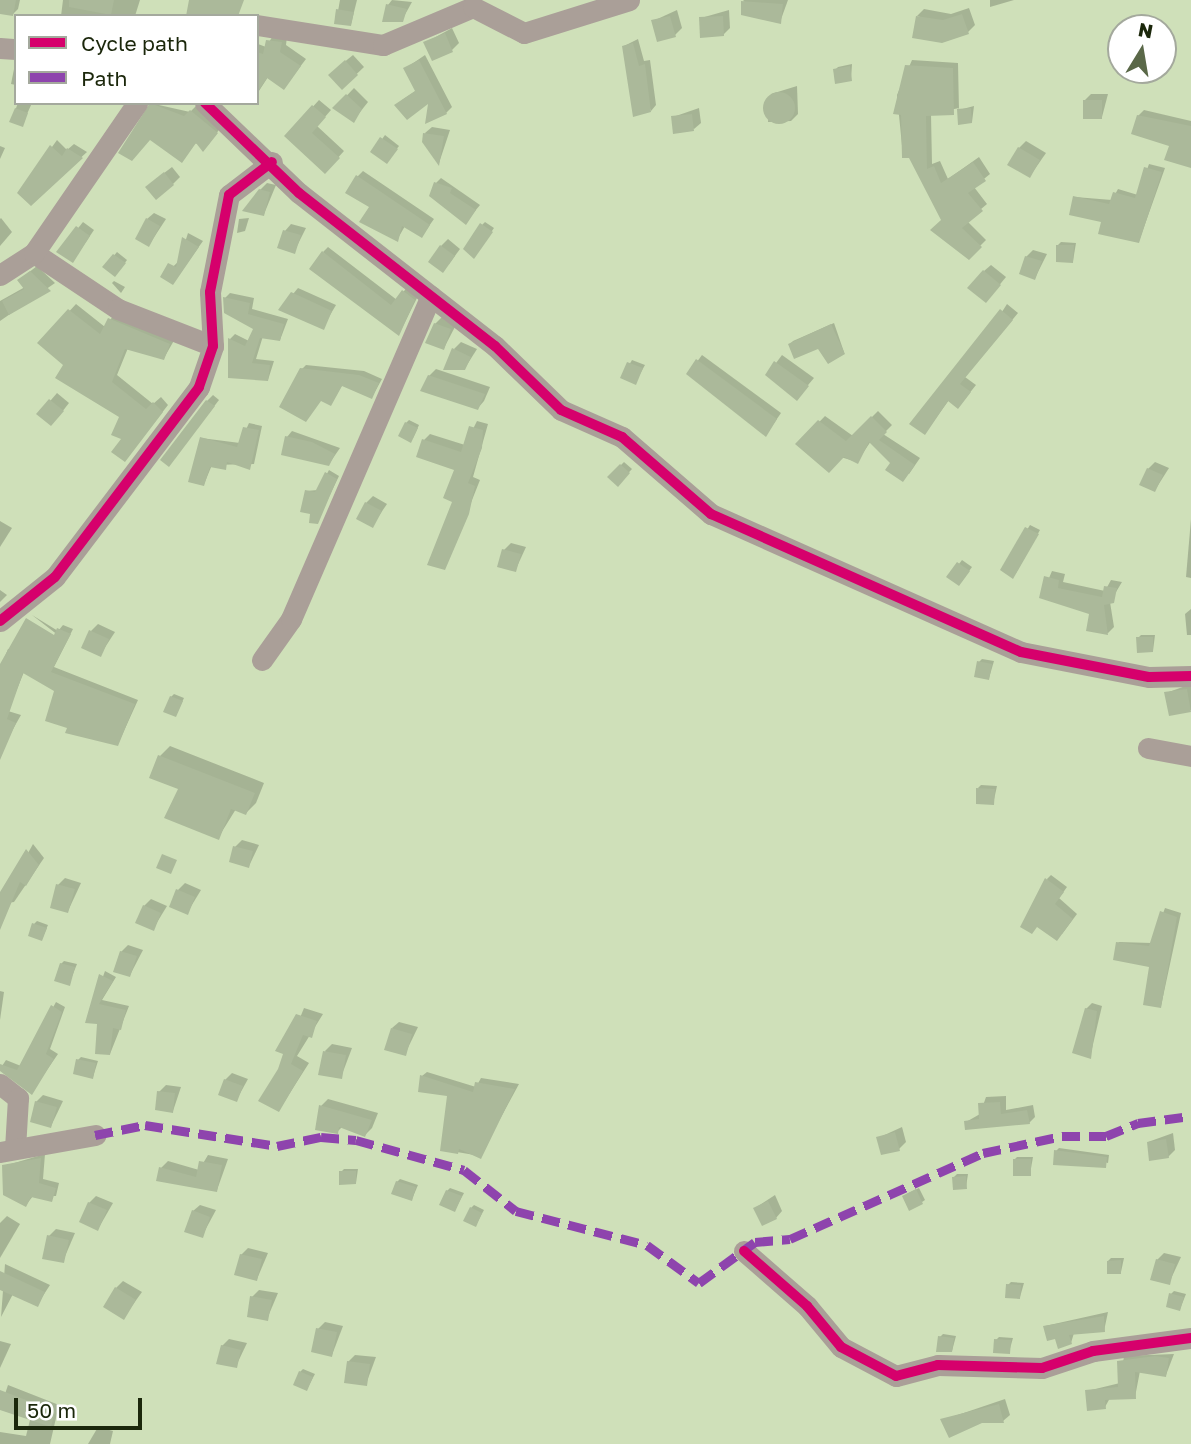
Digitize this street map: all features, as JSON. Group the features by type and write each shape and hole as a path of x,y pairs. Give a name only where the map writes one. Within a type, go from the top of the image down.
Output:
{"street":[{"path":"259,25 383,45 472,6 524,33 629,0"},
{"path":"0,275 34,253 136,105"},
{"path":"207,105 272,162 299,193 431,296 561,410 622,437 711,514 931,617 1021,652 1149,677 1191,677"},
{"path":"0,621 55,577 199,387 213,346 210,292 229,195 272,162"},
{"path":"34,253 118,309 213,346"},
{"path":"262,660 291,619 431,296"},
{"path":"1148,748 1191,756"},
{"path":"0,1084 18,1098 8,1150 95,1135"},
{"path":"744,1251 807,1306 841,1347 896,1376 938,1365 1042,1368 1093,1351 1191,1339"}],"building":[{"path":"0,0 16,0 13,16 0,14"},
{"path":"69,0 114,0 111,14 69,7"},
{"path":"189,0 244,0 239,14 186,14"},
{"path":"741,1 783,4 781,24 741,15"},
{"path":"386,4 407,9 403,22 382,22"},
{"path":"336,9 354,12 351,26 334,24"},
{"path":"962,14 969,34 942,43 912,38 916,16 943,20"},
{"path":"670,16 676,37 657,42 651,20"},
{"path":"723,16 724,36 700,38 699,17"},
{"path":"445,33 453,52 432,61 423,42"},
{"path":"266,40 282,42 280,52 301,66 284,90 267,78 259,90 259,53 263,54"},
{"path":"633,43 639,66 645,64 651,112 633,117 622,46"},
{"path":"345,60 358,75 342,90 328,75"},
{"path":"419,60 447,114 425,124 428,104 407,120 394,105 415,91 403,68"},
{"path":"905,65 953,68 954,115 926,116 927,169 934,166 941,183 973,162 986,181 968,193 983,211 962,228 982,247 969,260 930,230 941,220 909,158 902,158 901,115 893,114"},
{"path":"850,66 852,81 835,84 833,69"},
{"path":"779,92 790,97 795,108 790,119 779,124 768,119 763,108 768,97"},
{"path":"346,94 362,109 354,123 332,108"},
{"path":"1083,100 1102,100 1102,119 1083,119"},
{"path":"149,105 184,116 190,110 218,133 203,152 196,143 182,163 150,140 132,161 118,153"},
{"path":"312,105 326,117 312,133 340,158 325,174 284,136"},
{"path":"15,108 28,113 23,127 9,122"},
{"path":"971,108 972,123 958,125 957,109"},
{"path":"692,114 694,131 673,134 671,116"},
{"path":"1137,115 1191,126 1191,168 1164,160 1169,146 1131,134"},
{"path":"423,133 444,136 439,166 422,142"},
{"path":"380,137 398,149 387,164 370,152"},
{"path":"50,145 62,156 67,148 83,158 31,206 17,193"},
{"path":"1018,147 1040,160 1030,178 1007,165"},
{"path":"1144,167 1162,172 1139,243 1098,234 1101,222 1069,215 1073,196 1109,204 1113,192 1135,198"},
{"path":"164,172 174,185 156,200 145,187"},
{"path":"356,175 430,225 422,238 402,226 398,242 359,222 369,207 345,193"},
{"path":"434,182 452,188 450,193 476,210 466,225 429,196"},
{"path":"259,189 270,192 264,216 242,211"},
{"path":"146,218 160,226 149,247 135,239"},
{"path":"480,223 493,232 474,259 463,249"},
{"path":"76,226 90,236 73,263 56,252"},
{"path":"283,230 301,235 295,254 277,248"},
{"path":"182,237 199,247 173,285 160,277 168,263 176,267"},
{"path":"440,245 455,256 443,273 428,262"},
{"path":"1056,245 1074,245 1073,263 1056,262"},
{"path":"322,251 391,305 402,290 415,300 399,336 309,269"},
{"path":"113,254 126,263 115,277 102,267"},
{"path":"1025,256 1042,261 1035,280 1019,274"},
{"path":"983,270 1001,285 986,303 967,288"},
{"path":"30,271 51,291 9,315 2,301 24,289 17,280"},
{"path":"291,292 332,311 324,330 278,310"},
{"path":"223,297 250,303 248,314 284,324 280,341 260,338 252,363 270,365 268,381 228,378 228,338 245,346 253,329 224,313"},
{"path":"68,309 100,334 108,318 170,344 164,360 125,349 112,382 146,409 153,402 163,412 125,462 111,452 121,439 111,435 119,417 55,378 63,365 37,343"},
{"path":"1000,309 1013,320 960,384 971,392 958,409 948,401 925,435 909,424"},
{"path":"434,323 451,329 444,350 425,343"},
{"path":"831,324 845,354 828,364 818,349 794,359 788,344"},
{"path":"452,348 471,357 465,370 443,370"},
{"path":"696,359 777,419 766,437 686,374"},
{"path":"774,361 809,386 797,401 765,375"},
{"path":"627,362 643,368 636,385 620,378"},
{"path":"300,368 359,375 379,383 372,399 342,386 331,406 321,401 306,422 279,407"},
{"path":"428,375 485,394 478,410 420,391"},
{"path":"49,399 64,411 51,426 36,414"},
{"path":"206,400 215,406 169,467 160,460"},
{"path":"871,416 887,432 879,440 915,465 903,482 885,470 890,463 869,442 858,464 844,457 829,473 795,444 818,420 846,441"},
{"path":"405,422 418,428 411,443 398,436"},
{"path":"469,426 483,430 482,448 468,483 475,486 469,514 445,570 427,565 452,502 443,498 454,470 416,457 422,439 461,452"},
{"path":"243,427 259,430 250,470 227,462 226,470 210,467 204,486 188,482 200,437 237,447"},
{"path":"285,436 312,442 335,454 329,466 281,455"},
{"path":"620,464 630,473 618,487 607,477"},
{"path":"1147,468 1163,475 1155,492 1139,485"},
{"path":"325,472 337,479 318,524 309,523 310,514 300,512 305,490 315,492"},
{"path":"365,502 382,511 373,528 356,519"},
{"path":"1025,527 1039,534 1013,579 1000,570"},
{"path":"502,549 521,554 516,572 497,567"},
{"path":"957,562 970,571 959,586 946,577"},
{"path":"1044,576 1059,580 1058,588 1102,597 1104,586 1117,588 1114,603 1104,605 1108,635 1086,631 1089,614 1039,598"},
{"path":"26,618 54,635 57,628 71,634 51,672 135,704 118,746 65,733 67,728 45,721 54,691 23,673 7,719 16,723 0,760 0,664"},
{"path":"89,630 109,639 101,657 81,648"},
{"path":"1136,637 1153,637 1153,652 1137,653"},
{"path":"977,661 992,664 989,680 974,677"},
{"path":"1187,689 1191,712 1169,716 1164,692"},
{"path":"170,696 183,701 176,717 163,712"},
{"path":"158,755 255,793 246,815 231,809 219,840 164,818 178,789 149,778"},
{"path":"976,788 995,789 994,805 976,804"},
{"path":"233,846 253,851 249,868 229,862"},
{"path":"26,849 39,865 26,886 20,882 0,930 0,892"},
{"path":"162,854 177,860 171,874 156,868"},
{"path":"1045,878 1064,892 1055,904 1073,919 1057,941 1037,927 1032,934 1020,927"},
{"path":"56,884 75,889 68,913 50,908"},
{"path":"176,889 195,897 188,915 169,907"},
{"path":"143,905 161,913 154,931 135,923"},
{"path":"1160,911 1177,917 1161,1008 1143,1005 1149,967 1113,960 1116,942 1149,946"},
{"path":"32,923 47,928 42,941 28,936"},
{"path":"120,951 137,956 130,977 113,972"},
{"path":"60,963 75,967 70,986 54,981"},
{"path":"99,974 113,981 99,1004 126,1010 121,1030 113,1028 110,1055 95,1054 97,1024 85,1023"},
{"path":"51,1005 62,1012 46,1054 54,1059 32,1095 0,1071 0,1064 17,1070"},
{"path":"1085,1008 1097,1011 1091,1059 1072,1053"},
{"path":"296,1014 317,1021 312,1038 303,1035 291,1064 303,1071 279,1112 258,1101 278,1069 283,1054 275,1051"},
{"path":"391,1028 412,1034 406,1056 384,1050"},
{"path":"323,1051 346,1055 342,1079 318,1075"},
{"path":"76,1059 96,1063 93,1079 73,1074"},
{"path":"420,1075 473,1092 475,1082 515,1089 481,1159 459,1149 458,1154 440,1151 447,1096 418,1092"},
{"path":"224,1079 243,1086 237,1102 218,1095"},
{"path":"157,1091 175,1093 173,1113 155,1110"},
{"path":"35,1101 57,1107 51,1128 30,1122"},
{"path":"1000,1102 1001,1114 1027,1110 1030,1124 965,1130 964,1121 979,1119 978,1103"},
{"path":"319,1105 372,1120 365,1137 339,1127 338,1134 315,1130"},
{"path":"895,1132 900,1151 881,1155 876,1137"},
{"path":"1166,1139 1169,1158 1149,1161 1147,1142"},
{"path":"1054,1150 1107,1157 1106,1168 1053,1165"},
{"path":"41,1158 39,1183 56,1188 52,1202 31,1197 26,1207 3,1195 2,1165"},
{"path":"1013,1159 1031,1159 1031,1176 1013,1176"},
{"path":"199,1161 222,1165 217,1192 156,1181 159,1167 196,1177"},
{"path":"339,1171 356,1171 356,1184 339,1185"},
{"path":"966,1176 967,1189 953,1190 952,1177"},
{"path":"396,1181 416,1187 412,1201 391,1194"},
{"path":"916,1189 923,1204 909,1211 902,1196"},
{"path":"446,1190 462,1196 455,1212 439,1205"},
{"path":"768,1201 777,1219 762,1226 753,1208"},
{"path":"88,1202 107,1210 98,1231 79,1222"},
{"path":"470,1207 482,1213 476,1227 463,1221"},
{"path":"192,1210 210,1217 203,1238 184,1232"},
{"path":"47,1235 69,1240 64,1263 42,1259"},
{"path":"240,1254 262,1259 257,1281 234,1275"},
{"path":"1156,1259 1175,1264 1170,1285 1150,1280"},
{"path":"1121,1260 1121,1274 1107,1274 1107,1261"},
{"path":"0,1271 45,1292 38,1307 0,1290"},
{"path":"1006,1284 1021,1285 1020,1299 1005,1298"},
{"path":"115,1287 136,1300 124,1320 103,1307"},
{"path":"1169,1293 1184,1297 1180,1311 1166,1307"},
{"path":"250,1296 272,1300 268,1321 247,1317"},
{"path":"1104,1316 1105,1332 1069,1335 1072,1344 1058,1349 1055,1339 1047,1341 1043,1326"},
{"path":"316,1328 337,1332 332,1357 311,1352"},
{"path":"938,1336 954,1338 952,1352 936,1352"},
{"path":"994,1339 1011,1340 1010,1354 993,1353"},
{"path":"221,1345 241,1350 237,1368 216,1364"},
{"path":"1155,1356 1169,1358 1166,1377 1135,1372 1136,1399 1105,1400 1106,1409 1087,1411 1085,1390 1118,1387 1117,1361"},
{"path":"347,1361 370,1364 367,1386 344,1383"},
{"path":"299,1371 313,1377 307,1391 293,1385"},
{"path":"0,1390 55,1411 51,1427 0,1410"},
{"path":"999,1404 1004,1423 982,1423 949,1438 940,1419"}],"marked path":[{"path":"95,1135 145,1125 277,1146 321,1137 356,1140 464,1170 516,1211 647,1245 699,1283 755,1242 790,1239 983,1153 1062,1136 1106,1136 1138,1123 1191,1116"}],"cycle path":[{"path":"207,105 299,193 495,346 561,410 622,437 711,514 1021,652 1149,677 1191,676"},
{"path":"0,621 55,577 199,387 213,346 210,292 229,195 272,162"},
{"path":"744,1251 807,1306 841,1347 896,1376 938,1365 1042,1368 1093,1351 1191,1338"}]}
